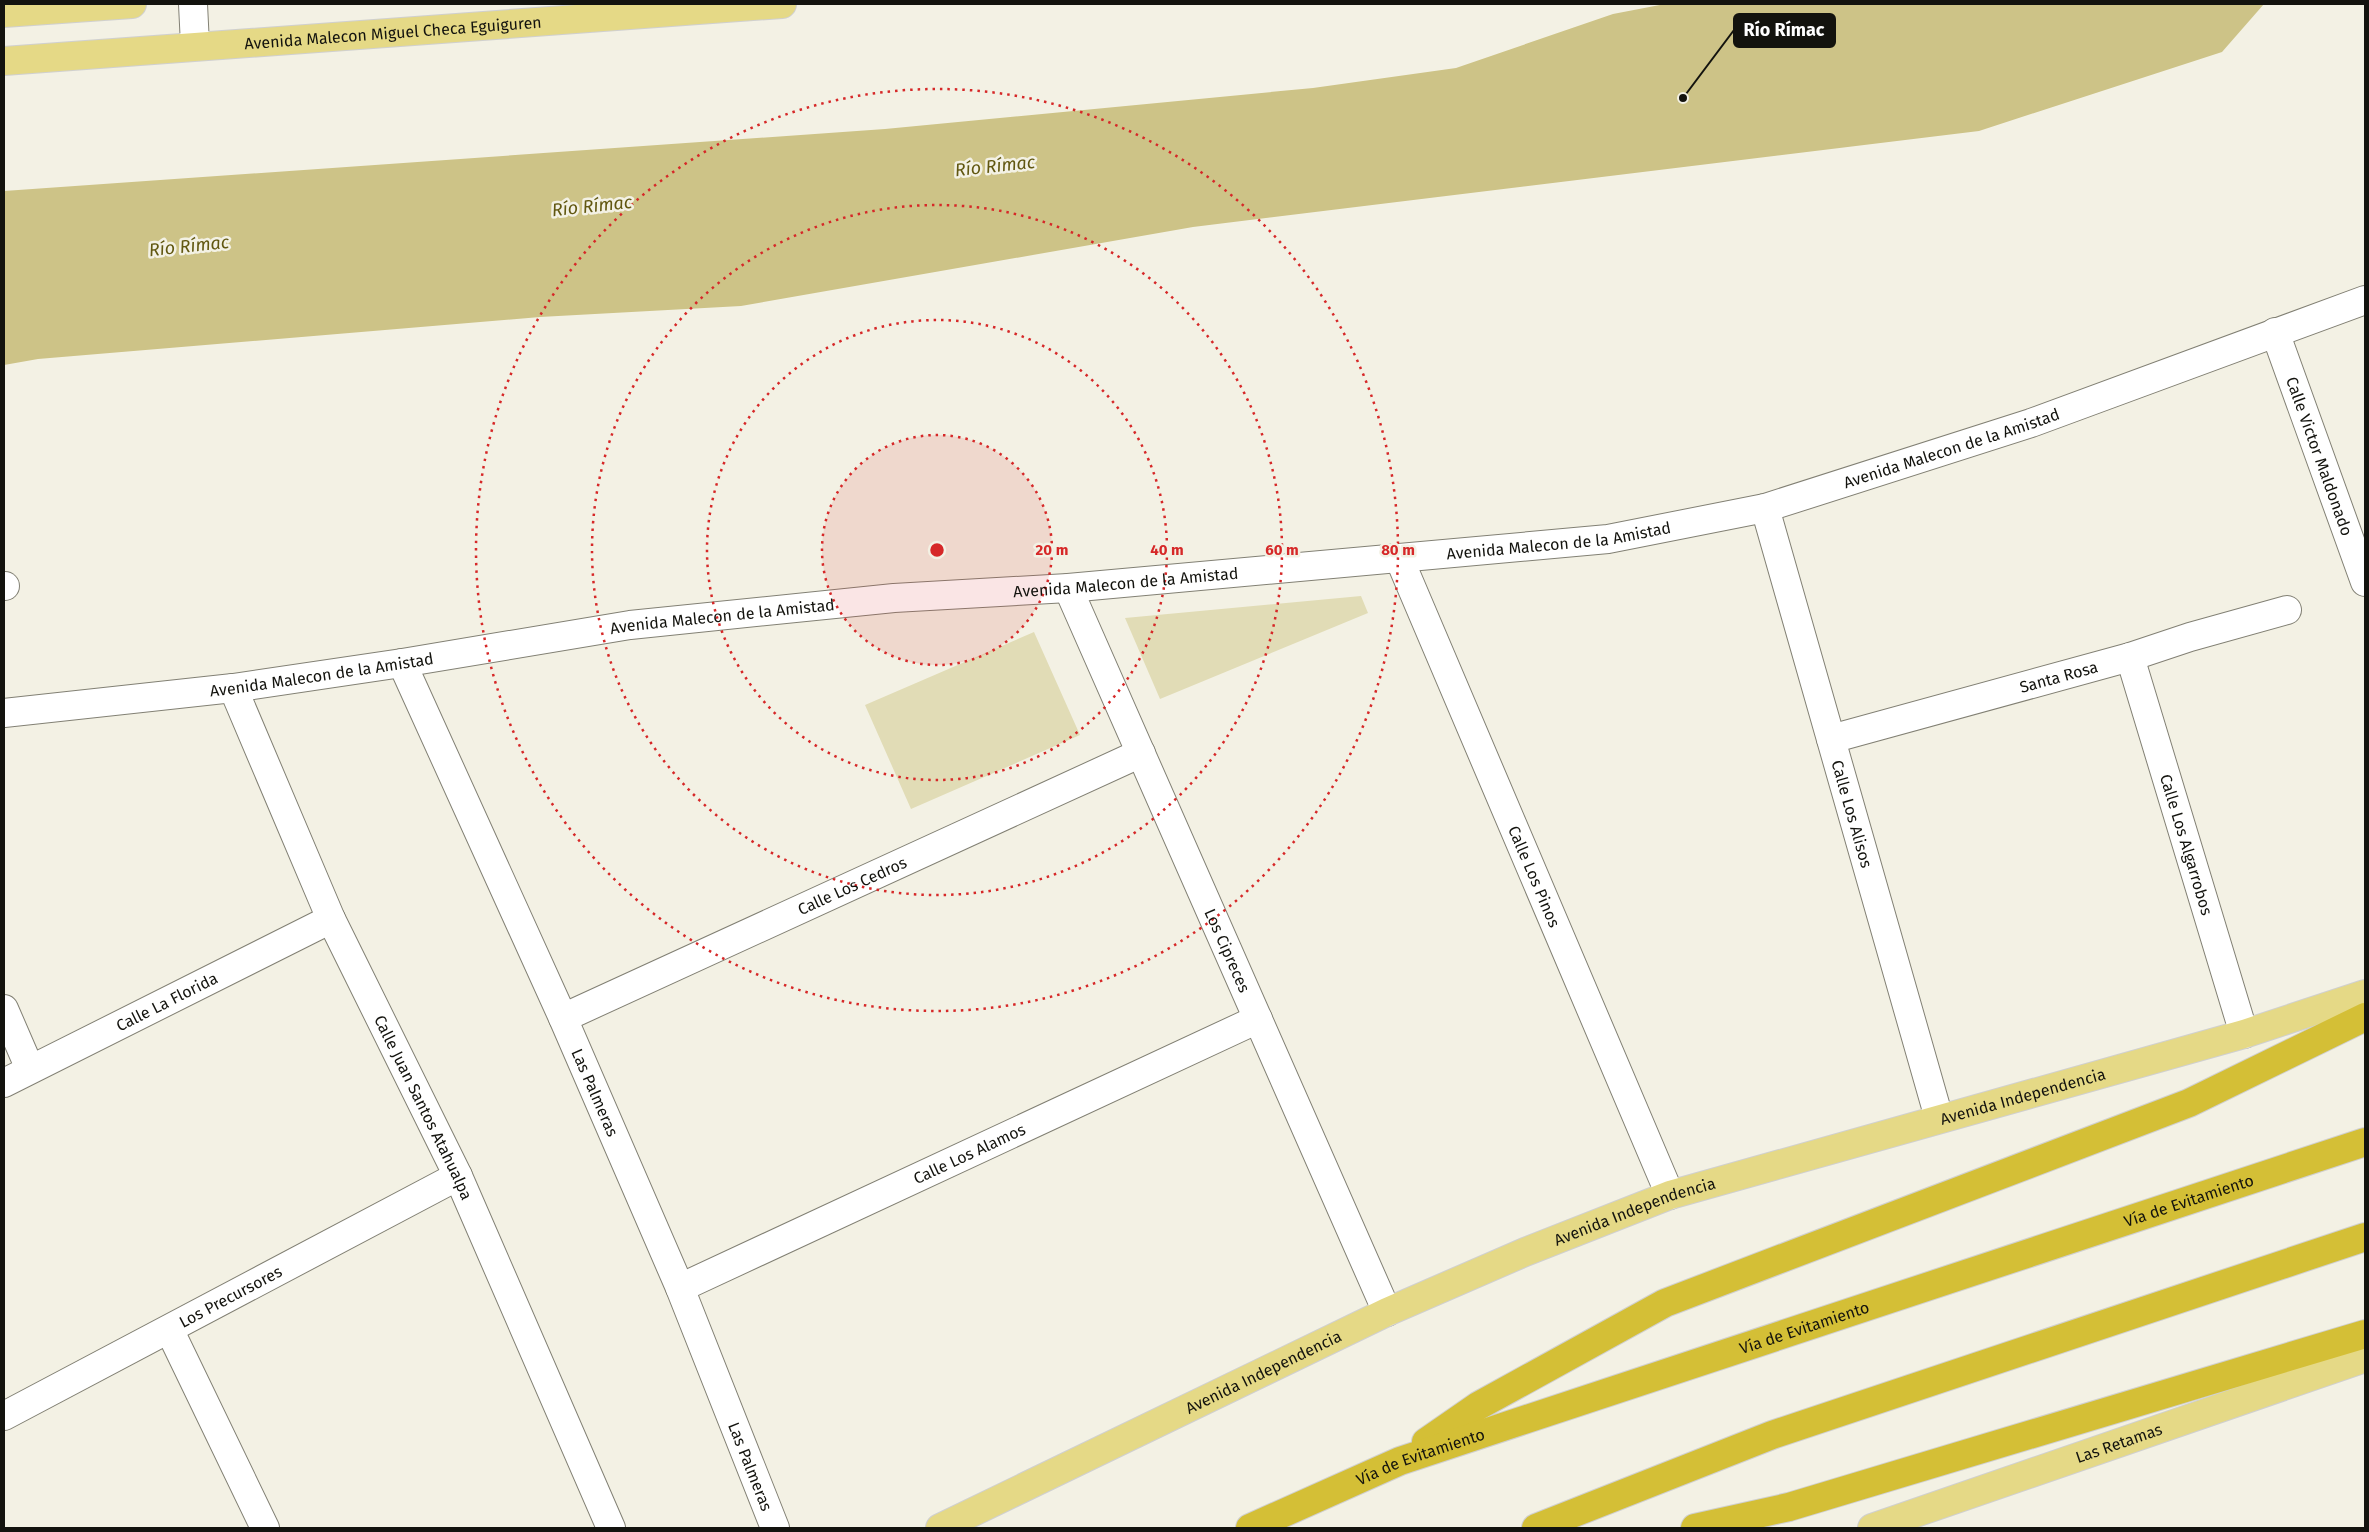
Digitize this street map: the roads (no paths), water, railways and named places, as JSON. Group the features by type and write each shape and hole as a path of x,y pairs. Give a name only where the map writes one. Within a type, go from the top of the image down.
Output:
{"highway":[{"path":"1400,1461 1478,1406 1665,1303 2189,1104 2365,1017"},
{"name":"Vía de Evitamiento","path":"1250,1528 1400,1461 2365,1142"},
{"path":"1536,1528 1772,1435 2365,1237"},
{"path":"1695,1528 1789,1507 2365,1334"}],"main road":[{"path":"4,13 132,4"},
{"name":"Avenida Malecon Miguel Checa Eguiguren","path":"4,61 782,4"},
{"name":"Avenida Independencia","path":"940,1528 1387,1312 1525,1252 1670,1195 2244,1034 2365,994"},
{"name":"Las Retamas","path":"1872,1528 2365,1358"}],"street":[{"path":"193,4 195,46"},
{"name":"Avenida Malecon de la Amistad","path":"4,713 233,688 402,664 630,625 894,598 1068,588 1608,538 1765,508 2031,423 2365,300"},
{"name":"Calle Victor Maldonado","path":"2275,332 2365,582"},
{"name":"Calle Los Alisos","path":"1765,508 1939,1118"},
{"name":"Calle Los Pinos","path":"1399,558 1670,1195"},
{"name":"Los Cipreces","path":"1068,588 1387,1312"},
{"name":"Santa Rosa","path":"1831,739 2130,657 2287,610"},
{"name":"Calle Los Algarrobos","path":"2130,657 2244,1034"},
{"name":"Las Palmeras","path":"402,664 563,1018 680,1288 775,1528"},
{"name":"Calle Juan Santos Atahualpa","path":"233,688 331,919 458,1176 612,1528"},
{"name":"Calle Los Cedros","path":"563,1018 1141,753"},
{"name":"Calle La Florida","path":"4,1082 331,919"},
{"path":"4,1009 30,1069"},
{"name":"Calle Los Alamos","path":"680,1288 1258,1019"},
{"name":"Los Precursores","path":"4,1416 170,1331 458,1176"},
{"path":"170,1331 265,1528"}],"water":[{"path":"1665,4 2264,4 2222,52 1979,131 1193,227 741,306 540,317 38,359 4,365 4,191 885,129 1313,88 1456,68 1613,14"}],"place":[{"name":"Río Rímac","path":"1683,98"}]}
